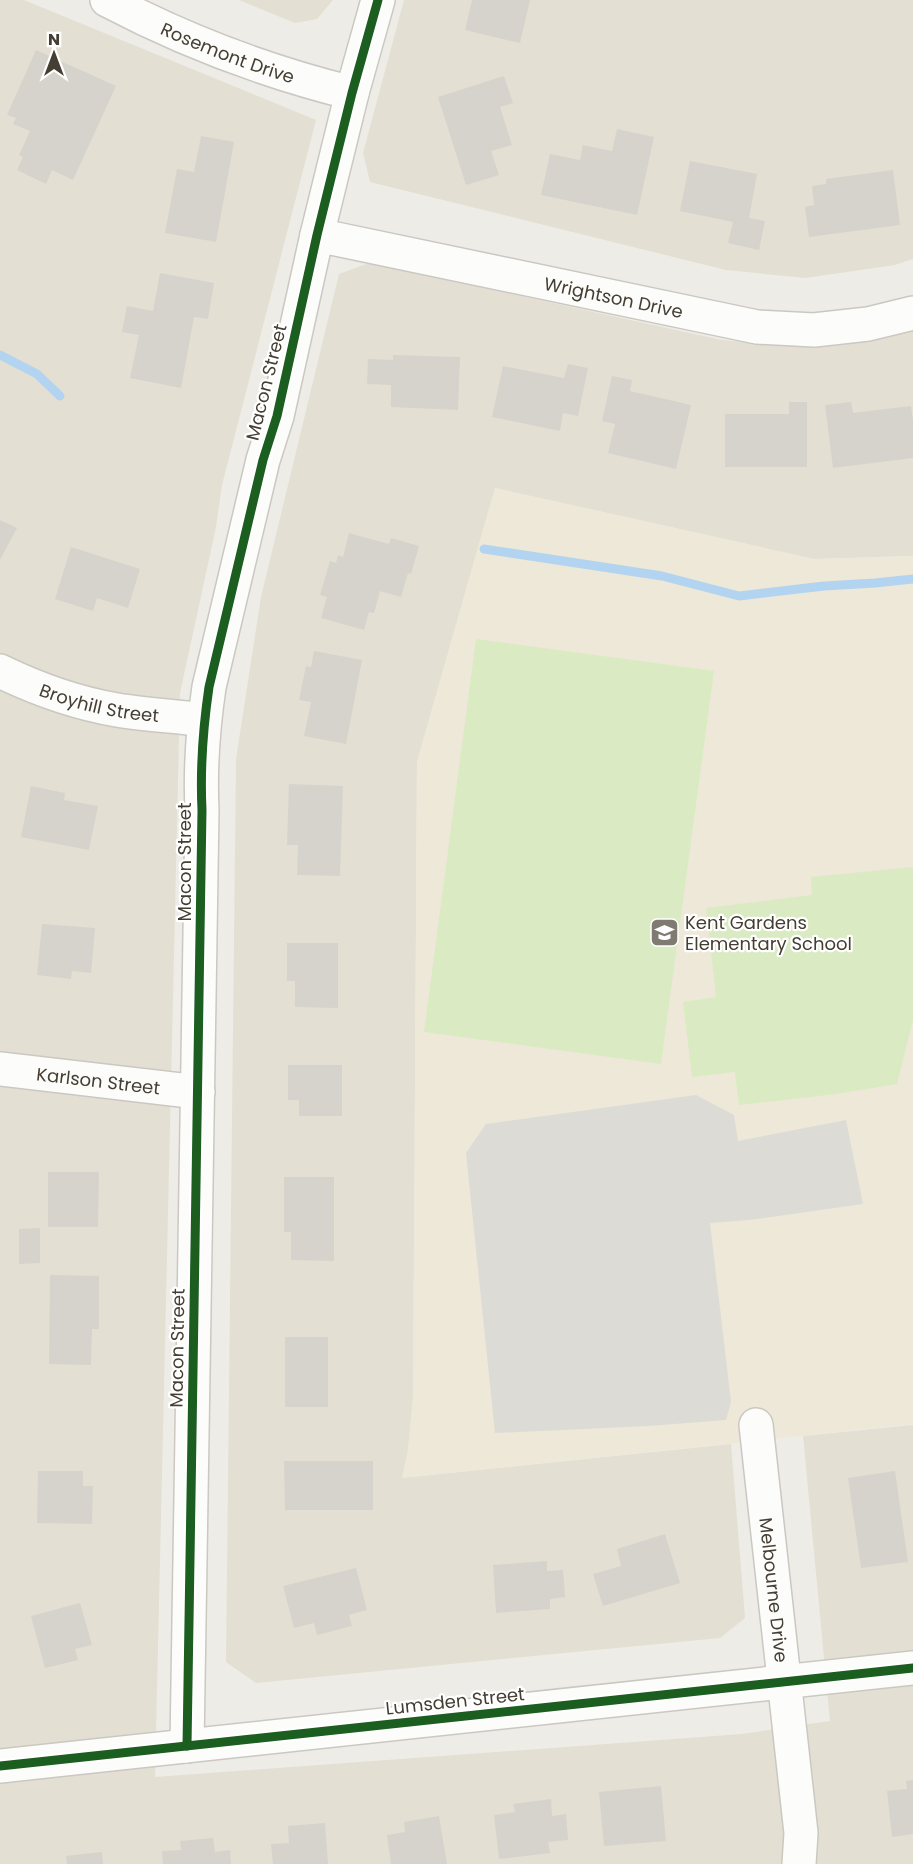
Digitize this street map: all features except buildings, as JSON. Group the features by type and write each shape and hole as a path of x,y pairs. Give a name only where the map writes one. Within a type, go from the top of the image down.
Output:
{"street":[{"name":"Rosemont Drive","path":"107,0 227,54 314,84 352,93"},
{"name":"Macon Street","path":"188,1746 201,783 204,720 209,687 263,460 277,416 317,235 378,0"},
{"name":"Wrightson Drive","path":"317,235 757,327 814,330 868,324 913,313"},
{"name":"Broyhill Street","path":"0,671 28,685 68,699 118,710 204,720"},
{"name":"Karlson Street","path":"0,1069 198,1092"},
{"name":"Melbourne Drive","path":"756,1425 801,1833 800,1864"},
{"name":"Lumsden Street","path":"0,1766 913,1668"}],"shaded area":[{"path":"0,0 24,0 316,120 222,485 216,527 180,693 155,1777 742,1734 830,1721 803,1436 913,1425 913,1864 0,1864"},
{"path":"239,0 333,0 317,19 295,23"},
{"path":"404,0 913,0 913,259 895,265 805,278 726,270 370,182 363,153"},
{"path":"369,263 722,340 804,347 913,331 913,556 814,559 495,488 417,762 413,1399 408,1450 402,1478 731,1444 745,1618 720,1638 256,1683 226,1662 236,759 261,597 339,274"},
{"name":"Kent Gardens Elementary School","path":"495,488 814,559 913,556 913,1424 402,1478 408,1450 413,1399 417,762"},
{"path":"696,1095 734,1115 738,1141 846,1120 863,1204 749,1220 710,1223 731,1402 726,1420 495,1433 466,1153 486,1124"}],"green space":[{"path":"476,639 714,671 661,1064 424,1032"},
{"path":"913,867 913,1020 897,1084 836,1094 739,1105 735,1072 692,1077 683,1002 716,997 706,908 812,895 811,877"}],"waterway":[{"path":"0,355 37,374 60,396"},
{"path":"484,549 662,576 739,596 913,579"}],"cycle path":[{"path":"187,1746 201,779 205,718 209,687 263,460 277,416 317,235 378,0"},
{"path":"0,1766 913,1668"}],"place":[{"name":"Kent Gardens Elementary School","path":"664,932"}]}
